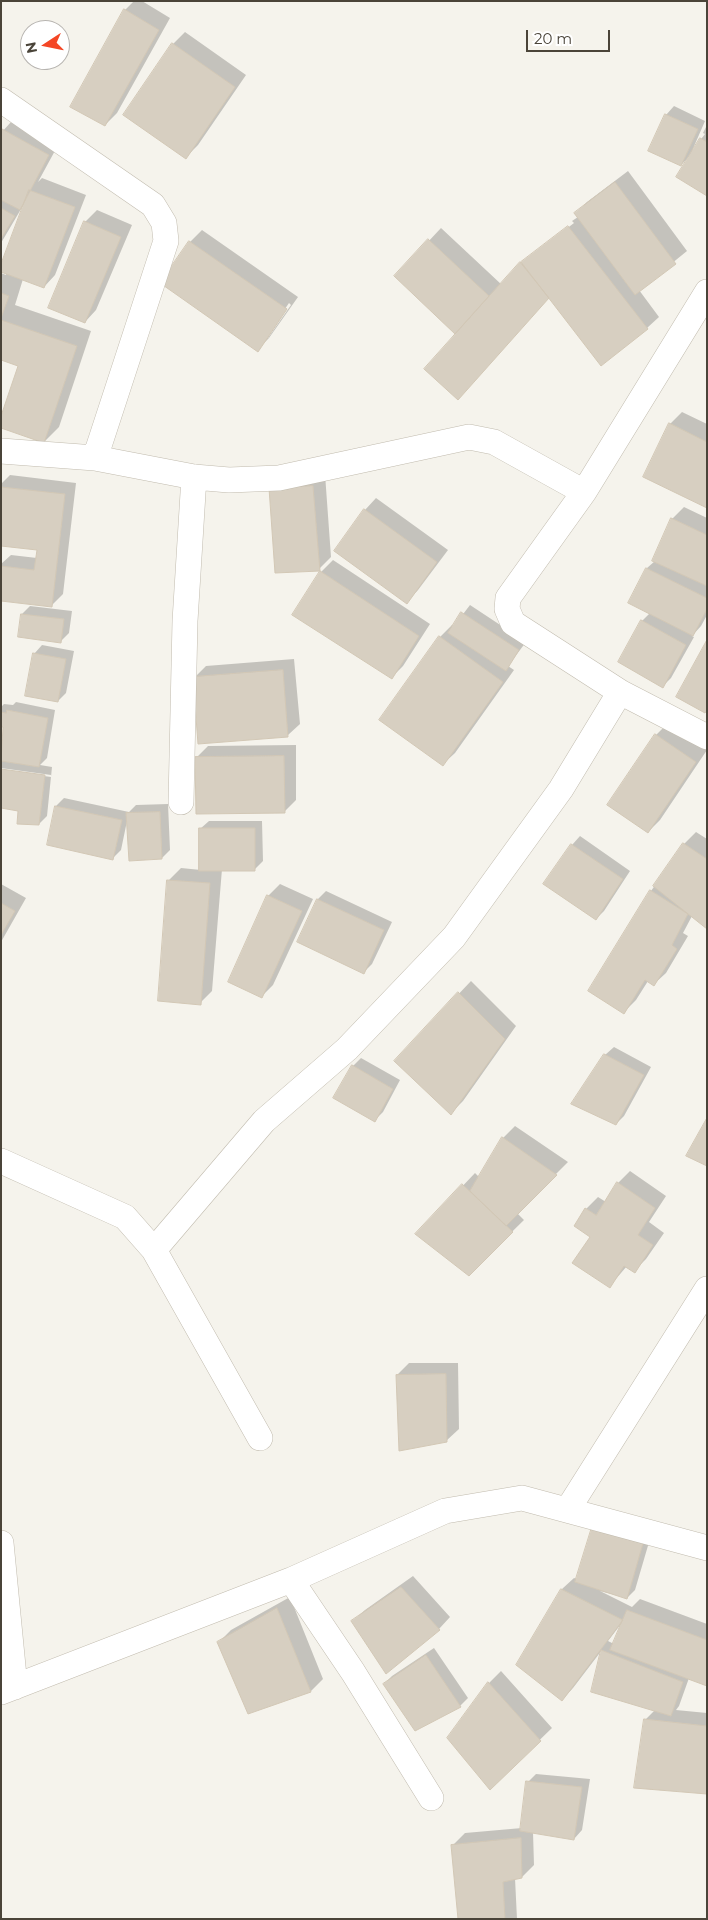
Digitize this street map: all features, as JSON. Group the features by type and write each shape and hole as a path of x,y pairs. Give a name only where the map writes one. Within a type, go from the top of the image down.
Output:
{"street":[{"path":"1,100 153,205 164,223 166,241 95,458"},
{"path":"707,292 584,492 508,598 507,609 513,623 620,692 707,737"},
{"path":"1,451 95,458 194,477 229,480 279,478 469,437 494,442 584,492"},
{"path":"181,802 184,621 194,477"},
{"path":"154,1250 264,1121 347,1049 454,937 561,789 620,692"},
{"path":"1,1161 125,1217 154,1250 260,1438"},
{"path":"568,1509 707,1289"},
{"path":"1,1543 8,1689 291,1580 445,1511 522,1498 707,1548"},
{"path":"291,1580 353,1672 431,1798"}],"building":[{"path":"124,9 159,30 105,126 70,107"},
{"path":"172,43 235,87 186,159 123,115"},
{"path":"665,114 698,129 681,166 648,151"},
{"path":"2,129 49,155 20,210 1,200"},
{"path":"700,138 707,142 707,196 676,177"},
{"path":"615,182 676,264 635,295 574,213"},
{"path":"29,190 75,207 44,288 1,272 1,264"},
{"path":"1,208 15,216 1,239"},
{"path":"84,221 121,237 85,323 48,308"},
{"path":"568,226 648,329 601,366 521,262"},
{"path":"428,239 489,296 455,334 394,276"},
{"path":"189,241 287,309 258,352 160,283"},
{"path":"520,262 549,298 458,400 424,369"},
{"path":"1,293 9,296 1,318"},
{"path":"1,320 77,346 44,443 1,428 1,416 18,366 1,360"},
{"path":"669,423 707,442 707,508 643,477"},
{"path":"313,486 320,571 275,573 269,488"},
{"path":"1,487 65,494 52,607 1,601 1,566 34,570 37,550 1,546"},
{"path":"364,509 437,562 407,604 334,551"},
{"path":"671,518 707,535 707,586 652,561"},
{"path":"646,568 707,598 707,609 693,636 628,603"},
{"path":"320,571 419,636 392,679 292,615"},
{"path":"461,612 519,650 506,671 448,633"},
{"path":"21,614 64,619 61,643 18,637"},
{"path":"641,620 686,645 663,688 618,662"},
{"path":"439,636 503,682 443,766 379,720"},
{"path":"707,640 707,710 705,713 676,697"},
{"path":"33,653 66,659 58,702 25,696"},
{"path":"283,670 288,737 198,744 193,677"},
{"path":"7,710 48,718 39,767 1,761 3,727 1,727 1,712 6,713"},
{"path":"655,734 696,762 648,833 607,805"},
{"path":"284,756 285,813 196,814 195,757"},
{"path":"1,769 45,775 39,825 17,824 18,811 1,808"},
{"path":"55,806 122,820 113,860 47,845"},
{"path":"160,812 162,859 129,861 126,813"},
{"path":"199,828 255,828 255,871 199,871"},
{"path":"683,843 707,859 707,929 653,886"},
{"path":"571,844 623,879 596,920 543,884"},
{"path":"167,880 210,883 201,1005 158,1001"},
{"path":"650,890 688,914 672,945 677,949 654,986 645,980 624,1014 588,991"},
{"path":"267,895 302,911 262,998 228,982"},
{"path":"317,899 384,930 364,974 297,942"},
{"path":"1,903 15,911 1,935"},
{"path":"458,992 505,1039 451,1115 394,1061"},
{"path":"604,1054 644,1075 616,1125 571,1104"},
{"path":"352,1065 393,1089 375,1122 333,1098"},
{"path":"707,1118 707,1166 686,1156"},
{"path":"502,1137 557,1175 506,1226 470,1191"},
{"path":"617,1182 655,1208 638,1235 653,1245 635,1273 624,1266 610,1288 572,1263 590,1237 574,1226 585,1208 596,1215"},
{"path":"462,1184 513,1232 469,1276 415,1234"},
{"path":"446,1374 447,1442 399,1451 396,1375"},
{"path":"592,1527 644,1540 627,1599 575,1582"},
{"path":"401,1587 440,1630 386,1674 351,1621"},
{"path":"561,1589 623,1620 562,1701 516,1665"},
{"path":"277,1608 311,1692 248,1714 217,1642"},
{"path":"627,1610 707,1640 707,1686 610,1650"},
{"path":"601,1650 683,1682 671,1716 591,1692"},
{"path":"426,1655 461,1707 415,1731 383,1684"},
{"path":"488,1682 541,1741 490,1790 447,1738"},
{"path":"644,1719 707,1726 707,1794 634,1788"},
{"path":"526,1781 582,1787 574,1840 520,1831"},
{"path":"521,1838 522,1878 503,1882 505,1919 458,1919 451,1845"}]}
